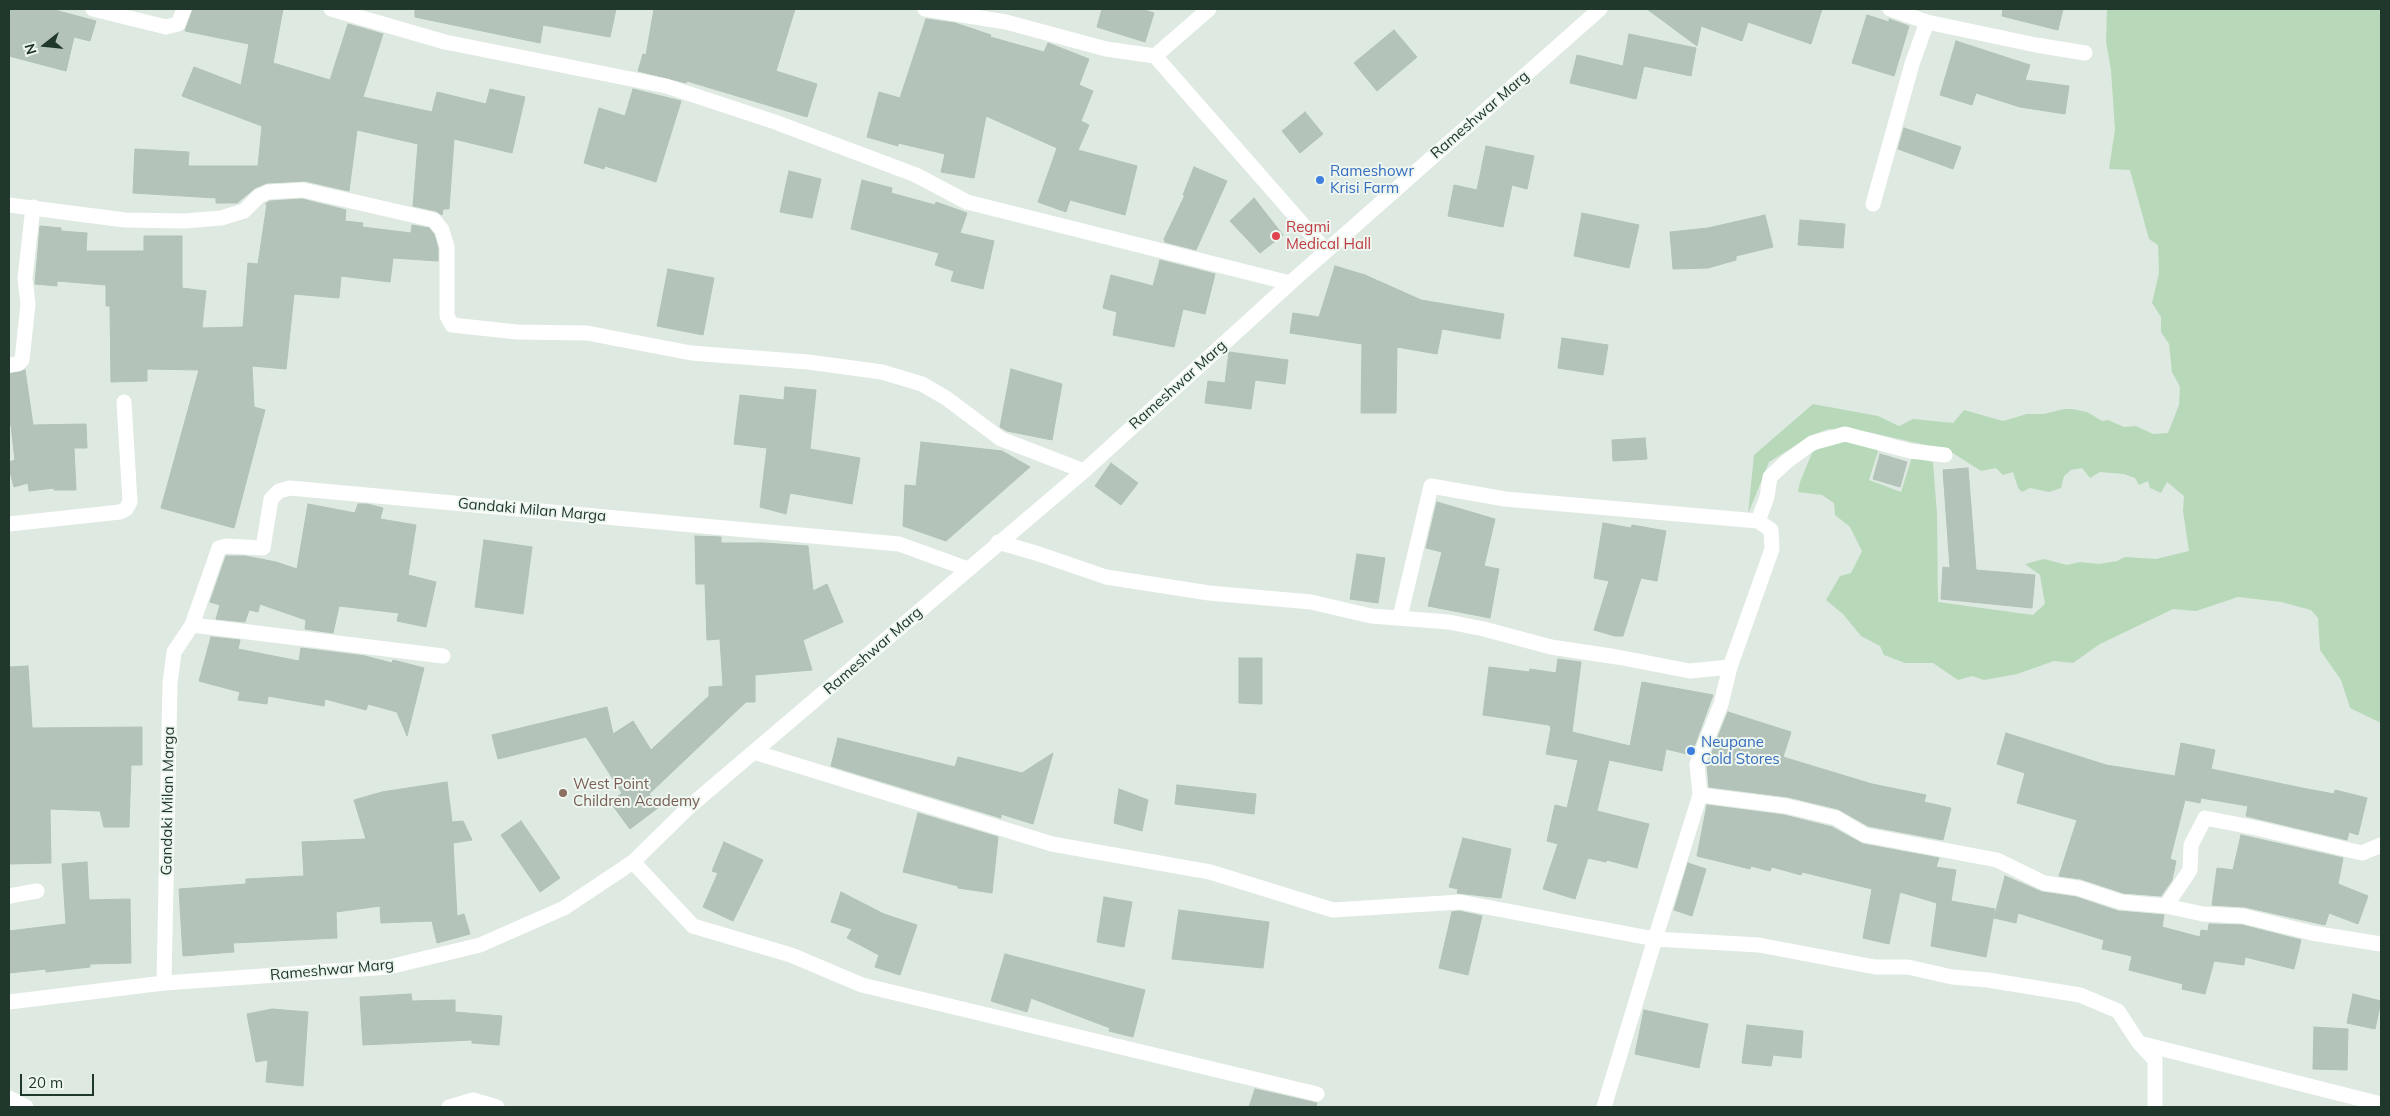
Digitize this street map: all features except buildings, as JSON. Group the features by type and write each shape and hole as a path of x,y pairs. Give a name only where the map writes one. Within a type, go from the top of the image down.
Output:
{"street":[{"path":"93,9 166,27 178,24 184,9"},
{"path":"331,9 445,42 666,86 775,122 916,176 967,202 1290,283"},
{"path":"925,9 1006,22 1106,49 1155,56 1326,251"},
{"path":"1155,56 1209,9"},
{"name":"Rameshwar Marg","path":"9,1002 164,983 389,967 480,945 564,908 633,862 689,807 998,542 1084,471 1290,283 1600,9"},
{"path":"1890,9 1927,22 2036,45 2085,53"},
{"path":"1873,204 1912,64 1927,22"},
{"path":"9,205 125,220 185,221 221,218 244,211 259,196 268,192 302,190 434,220 442,230 447,247 446,316 452,325 518,332 587,333 691,353 808,362 882,372 922,384 946,398 1001,439 1084,471"},
{"path":"9,365 18,364 22,360 28,304 25,278 33,207"},
{"path":"9,524 120,512 126,509 130,502 124,402"},
{"path":"1758,521 1767,496 1770,476 1812,444 1845,434 1910,451 1945,455"},
{"path":"1400,617 1430,486 1505,499 1758,521 1771,530 1772,549 1730,667 1721,704 1697,764 1700,795 1604,1107"},
{"name":"Gandaki Milan Marga","path":"164,983 170,683 174,652 192,625 219,548 222,546 263,548 271,499 279,491 290,488 899,544 968,569"},
{"path":"998,542 1048,556 1106,577 1209,593 1311,602 1371,616 1400,617 1458,624 1551,647 1690,671 1730,667"},
{"path":"192,625 443,656"},
{"path":"754,752 1052,844 1210,872 1333,910 1460,902 1655,939 1759,945 1875,967 1908,968 1952,977 1988,980 2080,995 2118,1011 2139,1043 2155,1060 2155,1107"},
{"path":"1700,795 1786,806 1836,818 1865,835 1997,860 2044,883 2078,888 2121,902 2166,906 2203,914 2243,916 2312,933 2381,944"},
{"path":"2166,906 2190,870 2191,846 2205,818 2362,853 2381,845"},
{"path":"633,862 693,926 790,955 862,986 1317,1094"},
{"path":"9,896 37,891"},
{"path":"2139,1043 2381,1104"},
{"path":"9,1098 26,1107"},
{"path":"449,1107 473,1100 497,1107"}],"green space":[{"path":"2107,9 2381,9 2381,723 2350,708 2341,680 2320,650 2318,618 2311,610 2281,602 2238,597 2196,611 2173,609 2100,644 2073,663 2054,661 2017,674 1984,680 1972,676 1958,680 1933,663 1905,663 1884,655 1880,646 1861,636 1843,614 1826,600 1840,576 1851,573 1862,551 1850,527 1835,515 1834,503 1822,495 1798,492 1812,453 1828,442 1844,439 1879,448 1869,480 1901,492 1912,457 1933,462 1937,514 1938,602 2033,615 2045,604 2040,575 2025,564 2044,559 2067,565 2080,562 2099,564 2117,561 2125,557 2156,559 2189,551 2183,511 2184,496 2167,482 2161,493 2150,488 2148,481 2139,485 2135,478 2124,474 2100,472 2090,478 2082,468 2071,470 2064,476 2061,488 2049,492 2030,488 2022,492 2018,488 2013,472 2003,475 1996,468 1981,471 1948,450 1868,432 1828,429 1812,435 1769,462 1748,514 1754,455 1813,404 1878,416 1899,426 1913,419 1953,423 1964,410 2003,421 2027,414 2044,414 2072,409 2087,412 2102,421 2108,420 2124,427 2136,426 2153,434 2168,433 2179,405 2180,387 2172,372 2169,344 2161,332 2161,317 2152,303 2159,273 2158,245 2149,239 2130,170 2109,169 2115,129 2111,70 2106,42"}],"place":[{"name":"Rameshowr Krisi Farm","path":"1320,180"},
{"name":"Regmi Medical Hall","path":"1276,236"},
{"name":"Neupane Cold Stores","path":"1691,751"},
{"name":"West Point Children Academy","path":"563,793"}]}
